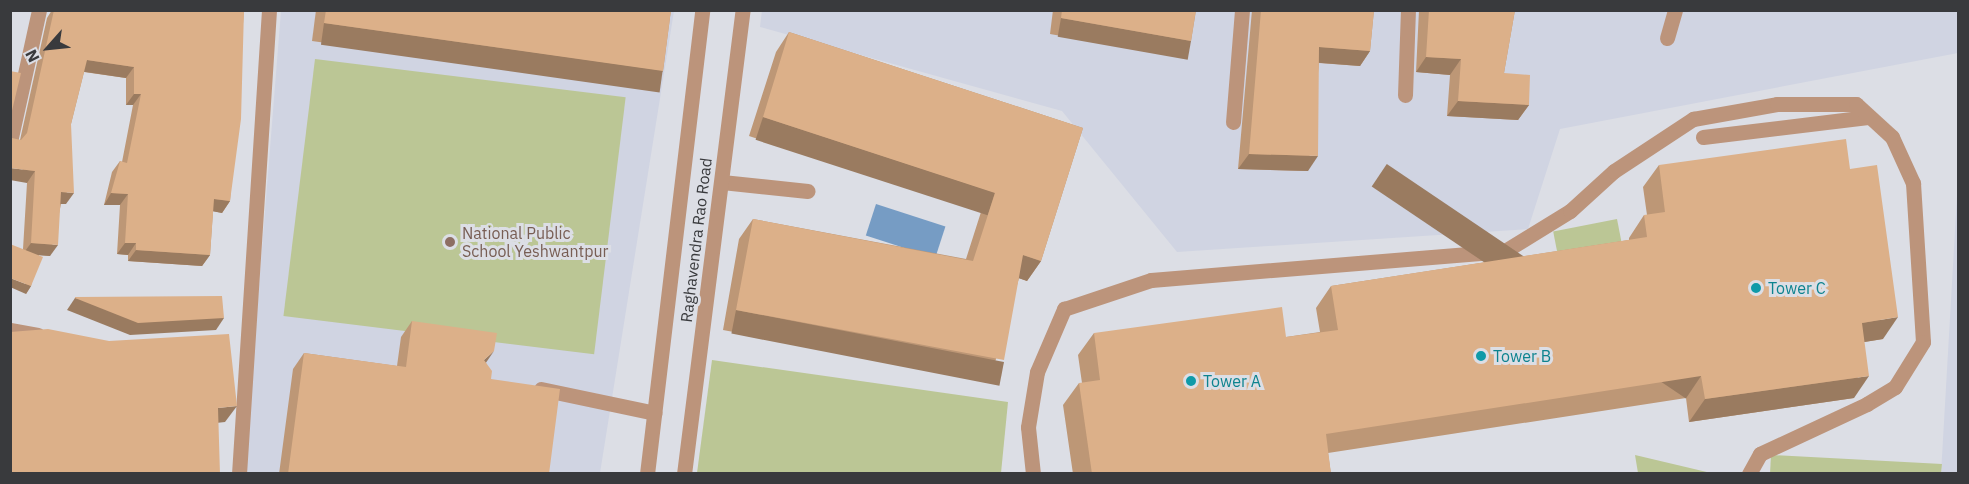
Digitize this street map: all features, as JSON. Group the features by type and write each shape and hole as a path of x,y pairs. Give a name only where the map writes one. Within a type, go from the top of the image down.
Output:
{"street":[{"path":"10,142 39,10"},
{"path":"239,474 241,338 269,10"},
{"name":"Raghavendra Rao Road","path":"647,474 702,10"},
{"path":"1233,122 1242,10"},
{"path":"1405,95 1408,10"},
{"path":"1667,38 1675,10"},
{"name":"Raghavendra Rao Road","path":"684,474 722,182 741,11"},
{"path":"1033,474 1028,428 1037,372 1064,309 1151,280 1505,251 1570,211 1614,171 1693,119 1777,104 1856,104 1892,137 1913,183 1923,342 1895,387 1868,404 1760,454 1749,474"},
{"path":"1702,137 1868,117"},
{"path":"722,182 808,191"},
{"path":"10,330 54,339"},
{"path":"526,386 656,413"}],"shaded area":[{"path":"762,10 1958,10 1958,53 1560,129 1528,229 1177,252 1062,111 760,27"},
{"name":"National Public School Yeshwantpur","path":"281,11 674,11 600,473 244,474"},
{"path":"1958,133 1958,473 1941,474 1957,196"}],"green space":[{"path":"315,59 626,97 594,354 283,316"},
{"path":"1617,219 1624,255 1560,268 1553,231"},
{"path":"712,360 1008,402 1001,473 697,473"},
{"path":"1635,455 1711,473 1638,473"},
{"path":"1771,455 1942,464 1941,473 1770,474"}],"water":[{"path":"876,204 945,227 935,258 866,235"}],"building":[{"path":"54,10 244,10 241,119 230,201 214,199 210,255 136,250 136,243 125,243 128,194 111,193 120,161 127,163 141,94 134,94 134,67 87,60 71,124 74,193 61,192 58,245 31,243 35,171 10,168 10,135 12,138 21,140 27,133"},
{"path":"326,10 671,10 663,71 324,23"},
{"path":"1062,10 1196,10 1191,41 1061,18"},
{"path":"1261,10 1374,10 1370,51 1319,47 1318,156 1249,154"},
{"path":"1429,10 1515,10 1504,73 1530,75 1529,105 1458,101 1461,59 1426,57"},
{"path":"789,32 1083,128 1041,261 1023,255 1004,360 736,310 753,219 973,261 995,193 763,117"},
{"path":"10,71 21,73 10,119"},
{"path":"1846,139 1850,169 1877,165 1898,317 1862,323 1869,376 1705,399 1701,376 1326,434 1331,474 1092,474 1079,383 1100,380 1094,333 1282,307 1286,337 1338,330 1331,286 1647,237 1644,215 1665,212 1659,165"},
{"path":"10,244 43,257 31,286 10,278"},
{"path":"222,296 224,318 138,323 75,298 75,297"},
{"path":"412,321 497,333 494,351 484,360 492,371 491,379 560,389 549,474 288,474 304,353 406,367"},
{"path":"48,329 109,341 229,334 237,406 218,408 220,474 10,474 10,332"}],"place":[{"name":"National Public School Yeshwantpur","path":"450,242"},
{"name":"Tower C","path":"1756,288"},
{"name":"Tower B","path":"1481,356"},
{"name":"Tower A","path":"1191,381"}]}
